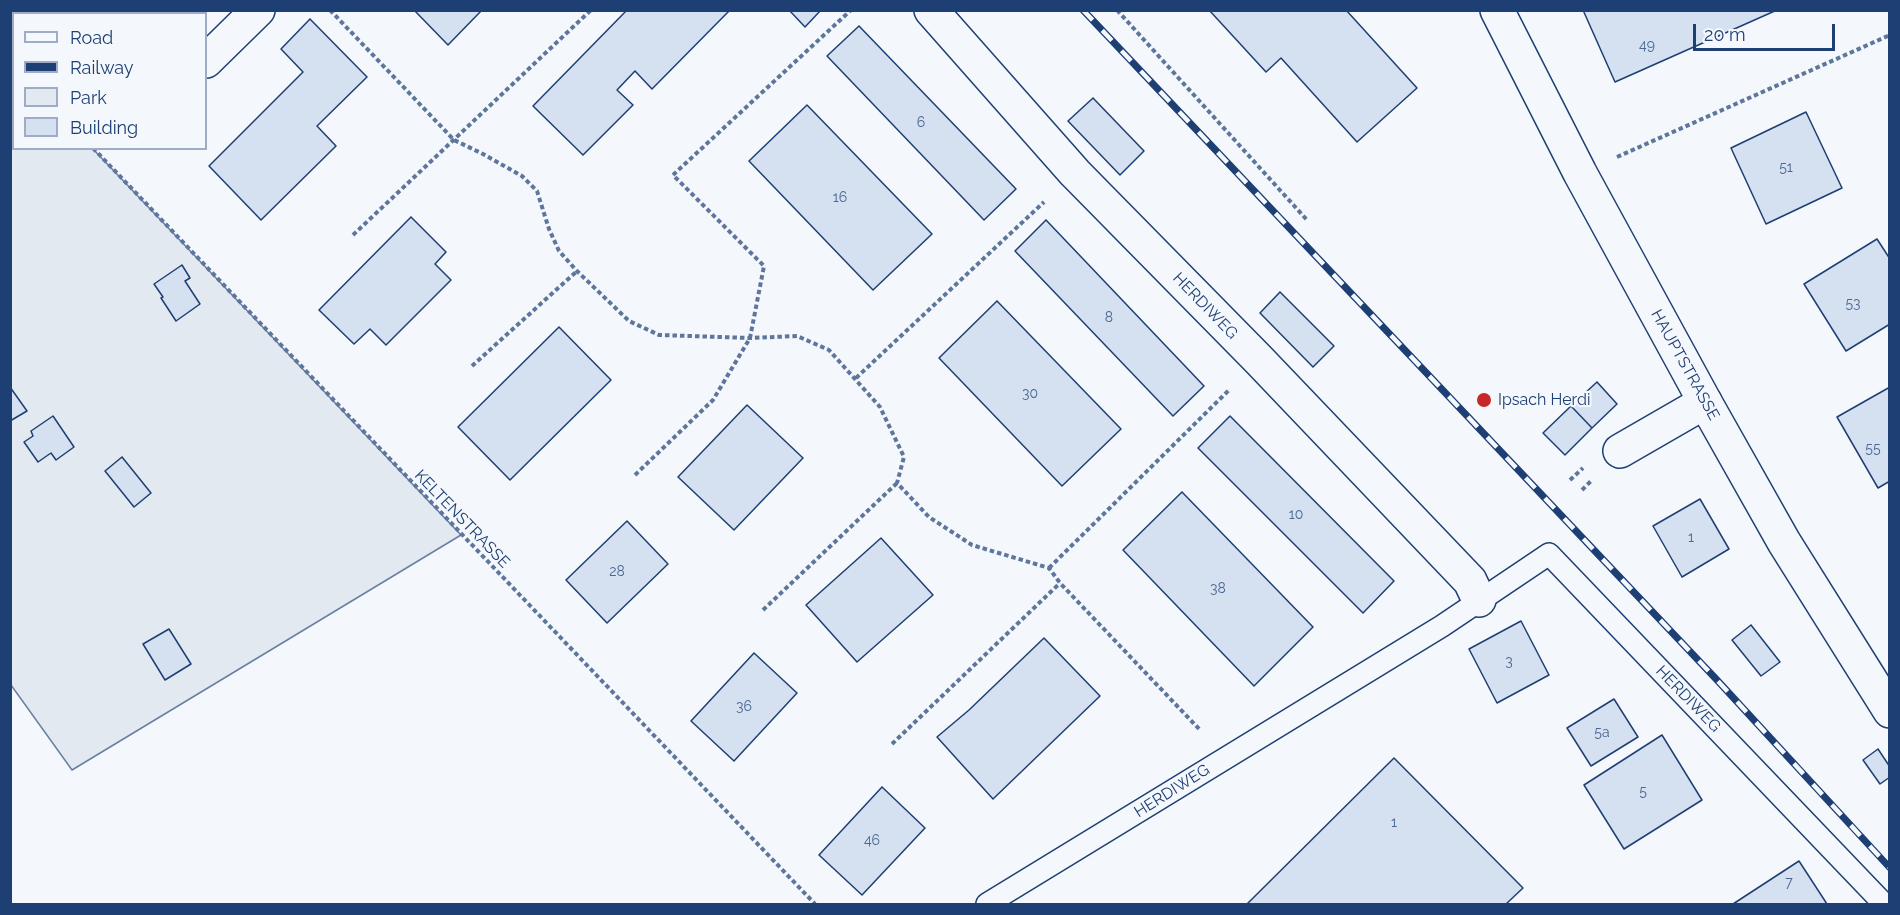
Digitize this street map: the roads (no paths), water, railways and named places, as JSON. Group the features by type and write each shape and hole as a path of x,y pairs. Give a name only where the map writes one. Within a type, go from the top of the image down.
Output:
{"street":[{"path":"207,60 258,10"},
{"name":"HERDIWEG","path":"931,10 1075,173 1259,360 1470,581 1479,600"},
{"name":"HAUPTSTRASSE","path":"1497,10 1580,173 1705,402 1784,542 1890,711"},
{"path":"1620,451 1705,402"}],"lane":[{"name":"HERDIWEG","path":"987,904 1442,626 1549,554 1884,904"}],"railway":[{"path":"1083,10 1717,680 1890,868"}],"place":[{"name":"Ipsach Herdi","path":"1484,400"}]}
